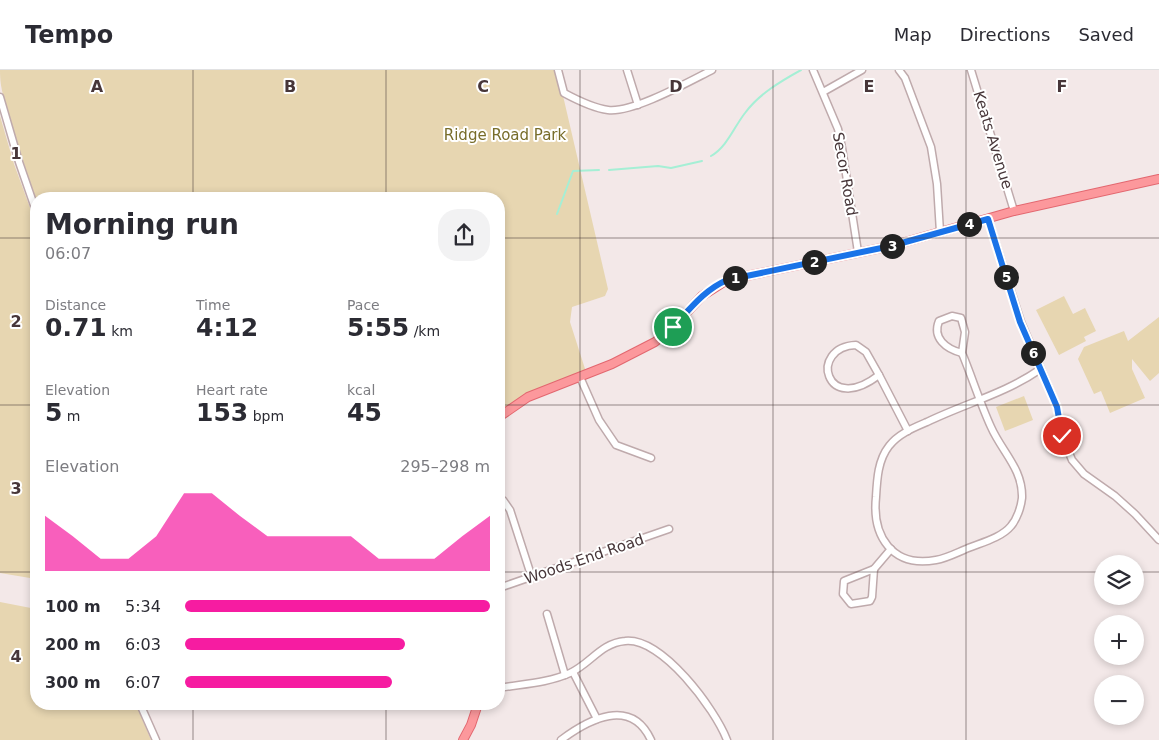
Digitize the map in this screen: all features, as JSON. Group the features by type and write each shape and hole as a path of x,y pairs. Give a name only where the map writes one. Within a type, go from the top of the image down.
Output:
{"main road":[{"path":"505,413 528,397 636,353 655,342 716,285 741,276 891,246 1014,211 1159,179"},
{"path":"463,740 476,710"}],"street":[{"path":"558,70 564,93 606,110 625,109 638,105 712,70"},
{"path":"627,70 638,105"},
{"name":"Secor Road","path":"813,70 823,92 842,148 858,252"},
{"path":"823,92 862,70"},
{"path":"899,70 905,78 931,147 937,184 940,232"},
{"name":"Keats Avenue","path":"971,70 1014,211"},
{"path":"0,97 30,194"},
{"path":"988,219 1020,322 1057,407 1062,436 1075,465 1122,502 1159,540"},
{"path":"962,353 945,345 937,337 936,329 939,322 952,316 961,318 965,332 962,353 980,399 991,428 1020,476 1021,506 1011,526 993,538 937,560 913,560 891,549 876,529 874,520 878,471 883,454 889,445 908,431 980,399 1025,380 1040,370"},
{"path":"879,375 860,388 850,390 840,388 835,385 829,375 828,362 833,352 840,347 856,345 866,352 879,375 908,431"},
{"path":"580,377 599,420 616,445 651,458"},
{"path":"505,503 510,510 532,578"},
{"name":"Woods End Road","path":"505,586 669,529"},
{"path":"874,569 870,601 851,604 843,594 844,581 874,569 891,549"},
{"path":"547,614 565,675"},
{"path":"505,687 542,682 573,672 610,645 624,641 642,643 655,649 680,671 709,709 727,740"},
{"path":"573,672 597,719"},
{"path":"143,710 156,740"},
{"path":"561,740 597,719 610,715 626,715 638,723 651,740"}],"green space":[{"name":"Ridge Road Park","path":"0,70 557,70 608,289 605,296 572,307 570,322 586,372 505,413 505,192 34,192 1,84"},
{"path":"0,116 14,164 30,208 30,578 0,573"},
{"path":"1064,296 1073,314 1085,308 1096,331 1084,337 1086,341 1059,355 1036,310"},
{"path":"1159,317 1159,373 1150,381 1132,359 1132,369 1145,398 1110,413 1101,391 1094,394 1078,359 1084,347 1124,331 1128,341"},
{"path":"1024,396 1033,420 1005,431 996,407"},
{"path":"0,602 30,608 30,710 138,710 151,740 0,740"}],"waterway":[{"path":"711,156 722,147 745,113 757,100 778,83 801,70"},
{"path":"609,170 658,166 671,168 702,161"},
{"path":"557,214 573,171 599,170"}],"route":[{"path":"673,327 702,296 716,285 727,280 891,246 988,219 1020,322 1057,407 1062,436"}]}
